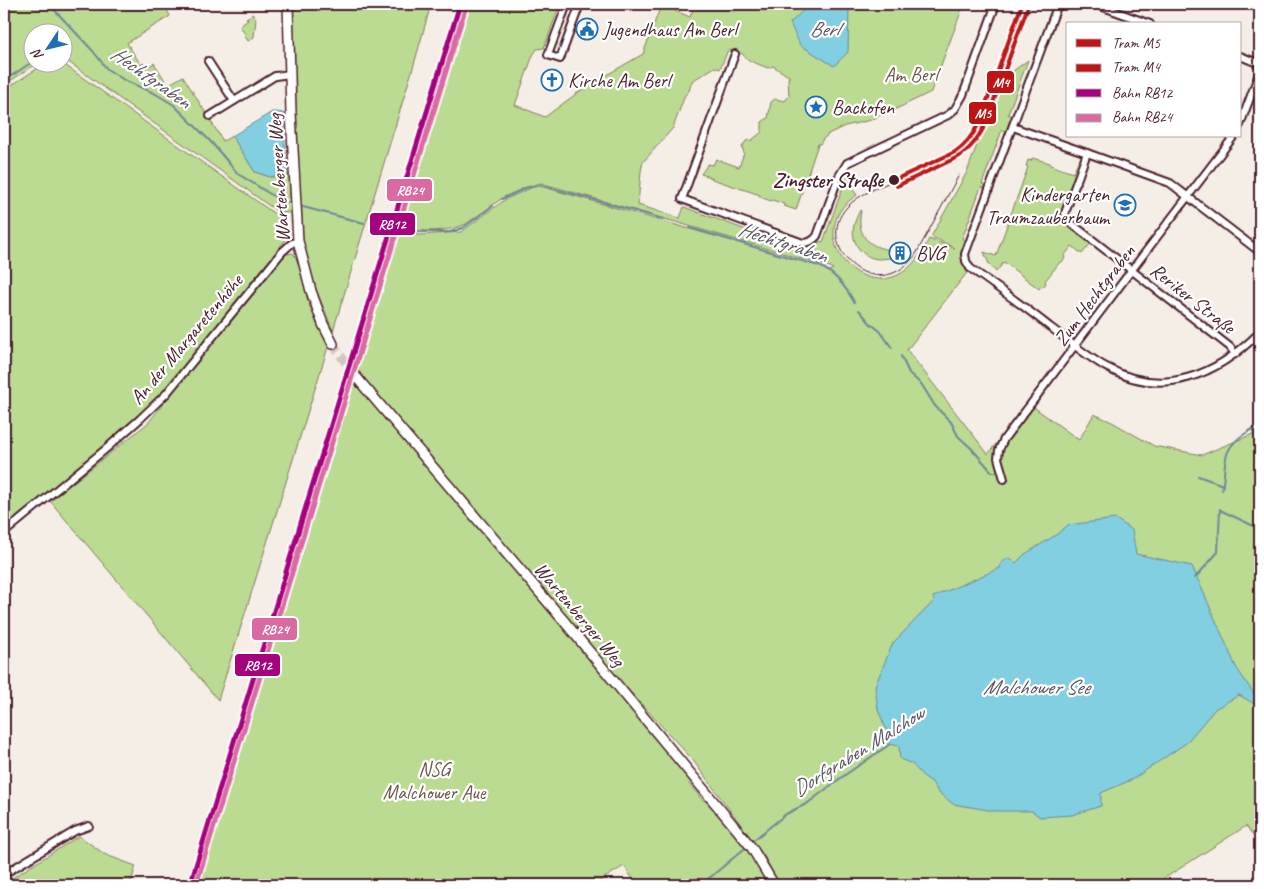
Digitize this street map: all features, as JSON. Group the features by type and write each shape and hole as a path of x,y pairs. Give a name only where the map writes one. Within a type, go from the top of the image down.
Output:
{"main road":[{"name":"Wartenberger Weg","path":"288,4 298,242 311,291 323,324 333,344"},
{"name":"Wartenberger Weg","path":"351,371 564,621 734,826 752,848 774,885"}],"street":[{"path":"567,4 548,55 560,59 580,4"},
{"path":"735,54 682,199 807,243 814,240 817,236 839,176 847,164 948,116 955,109 996,4"},
{"path":"1058,4 965,254 970,268 1096,361 1107,368 1132,378 1152,382 1174,381 1195,376 1235,354 1260,332"},
{"path":"1095,4 1144,22"},
{"path":"1242,57 1260,64"},
{"path":"208,61 234,102"},
{"path":"1242,120 1260,71"},
{"path":"210,116 275,76 290,74"},
{"path":"1013,127 1166,182 1260,252"},
{"name":"Zum Hechtgraben","path":"1004,479 998,458 998,450 1004,439 1232,138"},
{"name":"Reriker Straße","path":"1087,153 1065,213 1068,220 1230,347 1235,354"},
{"name":"An der Margaretenhöhe","path":"4,533 107,448 152,408 166,394 282,252 292,243 298,242"},
{"path":"4,874 75,831 89,826"}],"green space":[{"path":"4,4 177,4 167,10 170,16 127,43 141,65 143,63 147,68 154,63 168,85 183,76 223,141 232,136 255,172 270,177 289,175 291,211 290,213 278,212 72,64 72,22 22,22 22,72 24,72 4,85"},
{"path":"291,4 431,4 333,331 313,282 301,233"},
{"path":"470,4 560,4 544,48 537,49 533,55 515,105 545,117 584,88 643,54 661,5 690,17 695,4 964,4 931,92 871,120 845,126 828,134 818,144 796,210 701,174 708,164 713,165 716,159 739,167 744,153 742,147 746,141 752,140 762,132 762,122 768,118 771,102 775,99 785,101 789,96 788,78 790,77 773,66 768,68 750,61 741,53 728,50 720,69 715,67 692,81 673,128 643,162 638,205 680,218 684,207 814,255 819,241 823,242 845,181 841,179 846,176 855,179 857,183 851,187 857,195 845,204 840,211 834,226 835,242 840,255 850,267 862,275 876,279 891,277 910,267 922,252 929,239 955,248 932,237 932,235 967,172 1001,80 1028,60 1008,114 1012,116 1006,131 1002,130 982,184 986,186 985,189 981,187 962,239 966,241 962,251 965,266 969,270 907,350 988,454 1028,403 1079,440 1094,414 1154,446 1202,455 1260,431 1260,844 1246,826 1151,885 780,885 764,856 692,759 622,683 614,689 692,781 689,784 748,849 768,885 637,885 624,866 593,885 195,885 346,389 397,233 420,235 461,232 506,199 533,187 540,186 819,266 829,271 833,269 541,183 526,187 504,197 459,227 434,231 401,230"},
{"path":"253,14 256,19 254,37 248,41 240,26 248,20 246,18"},
{"path":"72,70 279,217 287,238 168,386 132,422 4,528 4,90 32,72 72,72"},
{"path":"1032,158 1073,173 1078,161 1080,162 1062,213 1065,223 1091,243 1082,254 1072,246 1062,262 1045,281 1046,283 1043,287 1041,286 1039,289 1004,262 996,272 989,264 984,252 996,256 1028,167 1026,166 1028,160 1031,161"},
{"path":"860,210 862,233 870,243 892,250 892,258 874,258 863,253 859,248 853,231 854,223"},
{"path":"293,253 300,269 307,298 314,316 329,344 218,700 50,501 148,423 270,269 286,254"},
{"path":"79,836 106,855 136,866 130,885 4,885 4,883"}],"water":[{"name":"Berl","path":"810,4 871,4 849,9 848,52 834,66 800,45 790,23"},
{"path":"272,112 283,113 287,174 270,177 255,172 232,136"},
{"name":"Malchower See","path":"1116,519 1132,530 1136,554 1192,566 1236,667 1260,703 1260,707 1239,695 1215,709 1186,743 1133,779 1101,793 1101,806 1072,815 1040,817 1032,811 994,811 953,804 938,792 932,782 923,776 912,764 900,759 899,746 889,744 890,738 878,710 875,686 893,643 934,601 933,597 1000,568 1001,563 1009,558 1016,563 1025,554 1056,535 1068,525"}],"waterway":[{"name":"Hechtgraben","path":"49,4 93,51 107,69 124,80 156,94 174,105 212,143 238,174 275,197 290,203"},
{"path":"4,81 22,69"},
{"name":"Hechtgraben","path":"502,199 526,188 541,185 663,219"},
{"name":"Hechtgraben","path":"399,232 450,232 463,228 493,206"},
{"name":"Hechtgraben","path":"303,207 364,223"},
{"name":"Hechtgraben","path":"690,228 819,266 830,272 839,281 854,302"},
{"name":"Hechtgraben","path":"859,310 880,331 892,348"},
{"name":"Hechtgraben","path":"901,356 909,373 922,385 935,406 951,422 958,436 992,472 996,472"},
{"path":"354,367 363,379"},
{"path":"1222,490 1228,452 1237,439 1260,426"},
{"name":"Zum Hechtgraben","path":"1198,476 1223,485"},
{"path":"1195,578 1218,552 1220,509"},
{"path":"1220,510 1260,529"},
{"name":"Dorfgraben Malchow","path":"755,839 786,814 808,803 890,744"},
{"name":"Dorfgraben Malchow","path":"701,885 744,849"}],"tunnel":[{"path":"333,344 351,371"}],"tram line":[{"name":"M5","path":"894,180 955,152 972,136 979,123 1022,4"},
{"name":"M4","path":"897,186 958,157 977,139 985,125 1028,6"},
{"path":"894,180 852,202 838,222 837,239 843,254 853,266 868,274 884,275 900,269 916,254 959,175"}],"rail line":[{"name":"RB12","path":"190,885 460,4"},
{"name":"RB24","path":"196,885 466,6"}],"place":[{"name":"Jugendhaus Am Berl","path":"587,29"},
{"name":"Kirche Am Berl","path":"552,80"},
{"name":"Backofen","path":"816,107"},
{"name":"Zingster Straße","path":"894,180"},
{"name":"Kindergarten Traumzauberbaum","path":"1125,205"},
{"name":"BVG","path":"900,253"}],"park label":[{"name":"Am Berl","path":"911,74"},
{"name":"NSG Malchower Aue","path":"434,780"}]}
